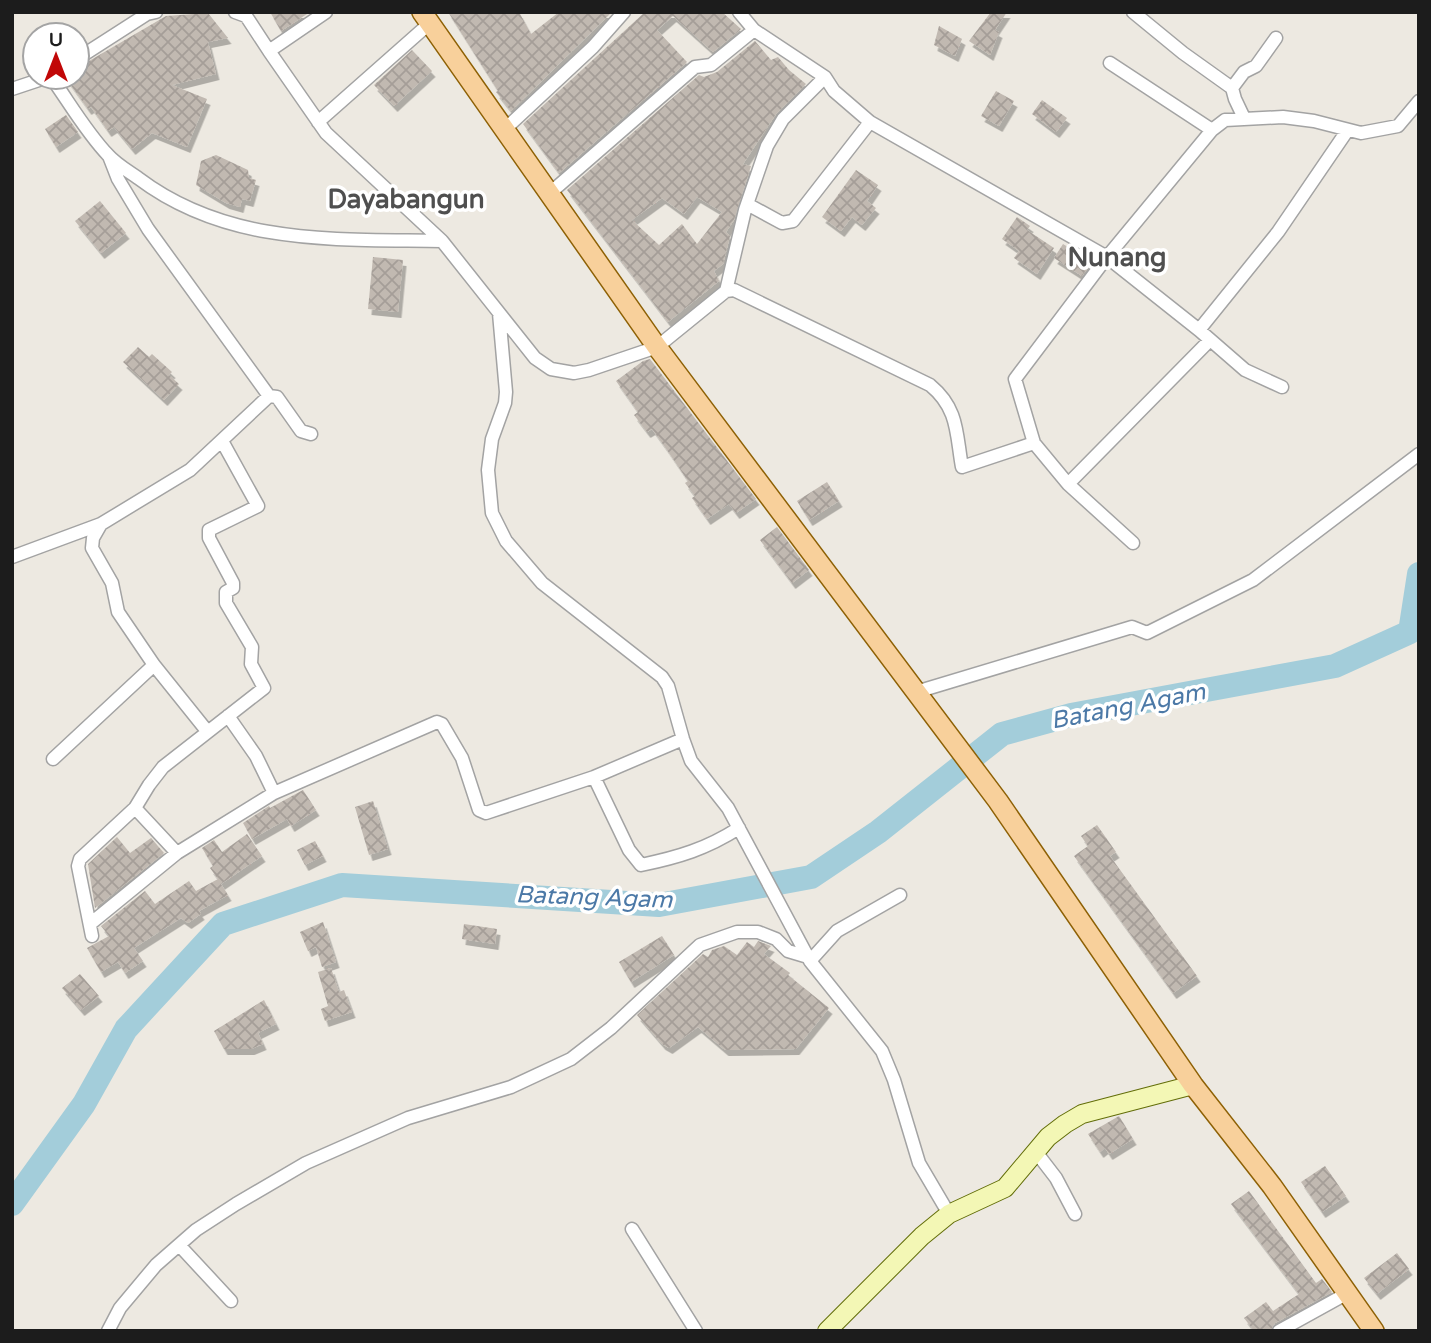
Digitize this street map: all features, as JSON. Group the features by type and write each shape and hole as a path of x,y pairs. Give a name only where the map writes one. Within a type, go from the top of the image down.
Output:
{"main road":[{"path":"426,18 656,346 998,801 1193,1084 1272,1186 1374,1331"}],"street":[{"path":"235,12 246,16 318,122 349,156 442,241 535,358 551,369 574,373 589,370 656,346 726,291 734,290 930,385 942,395 956,422 962,467 1034,443"},
{"path":"269,51 326,12"},
{"path":"505,128 593,47 624,12"},
{"path":"739,12 754,30 824,77 834,91 870,122 1107,257 1245,370 1282,387"},
{"path":"1133,12 1232,88 1244,118"},
{"path":"91,50 150,13"},
{"path":"318,122 426,18"},
{"path":"550,193 695,67 711,65 754,30"},
{"path":"1232,88 1244,72 1256,66 1276,38"},
{"path":"1110,63 1212,130"},
{"path":"726,291 747,204 763,156 783,119 824,77"},
{"path":"59,91 108,156 148,229 269,396 277,397 301,430 311,434"},
{"path":"1133,543 1068,484 1034,443 1015,379 1107,257 1212,130 1225,120 1283,117 1314,121 1361,133 1398,126 1419,100"},
{"path":"747,204 782,223 793,221 870,122"},
{"path":"1199,330 1278,232 1347,131"},
{"path":"108,156 156,192 227,223 262,233 310,238 442,241"},
{"path":"498,313 506,392 505,403 492,439 488,470 492,513 506,541 542,583 662,677 668,686 682,739 691,761 728,808 809,959 882,1051 894,1080 919,1163 949,1214"},
{"path":"1068,484 1210,340"},
{"path":"12,557 101,524 190,470 269,396"},
{"path":"222,441 258,506 209,530 209,538 233,583 233,588 226,593 226,603 252,647 251,664 264,688 163,767 135,808 80,859 78,866 91,930 177,853 274,793 437,722 442,724 462,758 478,810 486,813 594,777 682,739"},
{"path":"916,692 1132,627 1147,633 1253,580 1419,454"},
{"path":"101,524 93,538 92,548 112,583 118,612 154,665 207,731"},
{"path":"52,759 154,665"},
{"path":"228,716 256,756 274,793"},
{"path":"594,777 629,850 641,865 686,856 715,844 739,828"},
{"path":"135,808 177,853"},
{"path":"809,959 837,931 900,895"},
{"path":"108,1331 120,1308 156,1265 236,1204 306,1163 408,1118 511,1087 571,1059 611,1028 701,945 737,932 758,932 776,939 788,951 809,959"},
{"path":"827,1331 922,1236 949,1214 1005,1188 1048,1137 1082,1114 1193,1084"},
{"path":"1036,1152 1056,1178 1075,1214"},
{"path":"632,1229 696,1331"},
{"path":"179,1245 231,1301"},
{"path":"1279,1331 1346,1294"}],"building":[{"path":"270,12 310,12 281,31"},
{"path":"448,12 519,12 531,34 559,12 612,12 511,111 496,92 498,91"},
{"path":"645,12 722,12 741,29 713,52 673,16 657,30 687,62 559,173 523,124"},
{"path":"991,12 1007,12 995,30 999,32 990,55 969,41"},
{"path":"208,13 228,38 208,42 216,74 172,85 207,99 187,147 152,133 132,149 114,127 108,131 91,107 88,109 75,91 91,91 91,60 166,16"},
{"path":"939,26 962,39 955,56 934,45"},
{"path":"755,41 771,60 778,57 806,84 776,114 743,164 751,166 734,220 726,232 730,236 723,264 714,271 719,281 668,322 567,190 699,75 704,77 717,72","holes":["697,197 722,212 697,244 682,224 659,245 632,220 662,198 684,214"]},
{"path":"412,50 432,71 394,106 374,85"},
{"path":"996,91 1014,101 999,126 981,116"},
{"path":"1042,100 1067,118 1056,132 1032,114"},
{"path":"66,115 78,132 56,147 45,129"},
{"path":"216,155 248,170 249,178 256,180 250,201 242,199 240,207 226,203 196,185 201,161"},
{"path":"856,170 878,185 867,201 876,208 862,225 852,217 841,231 822,217"},
{"path":"100,201 126,233 101,253 75,221"},
{"path":"1017,217 1030,226 1027,230 1054,248 1037,274 1014,258 1019,251 1002,239"},
{"path":"1063,244 1092,262 1082,276 1054,258"},
{"path":"373,257 403,260 398,312 368,309"},
{"path":"138,347 149,357 152,354 172,372 169,375 179,384 164,400 123,362"},
{"path":"650,359 756,499 736,513 729,504 707,519 692,498 695,496 685,483 688,481 665,447 652,429 647,432 634,415 638,412 616,381 643,361"},
{"path":"827,482 839,501 809,520 797,501"},
{"path":"777,527 809,570 792,583 760,540"},
{"path":"303,790 316,810 291,826 287,819 252,839 243,823 269,806 270,808"},
{"path":"373,801 388,849 369,855 355,807"},
{"path":"1097,825 1116,852 1110,856 1197,976 1173,993 1074,856 1088,846 1081,836"},
{"path":"247,834 262,856 221,884 228,895 199,911 201,914 188,923 181,918 134,948 143,961 125,973 118,962 101,972 87,948 109,936 101,926 145,891 155,904 189,881 196,891 218,879 202,848 214,840 222,852"},
{"path":"117,837 130,853 151,838 164,853 95,908 88,864"},
{"path":"315,841 323,856 305,865 297,850"},
{"path":"323,922 336,962 322,967 316,947 308,951 300,932"},
{"path":"464,924 497,929 495,944 462,939"},
{"path":"662,936 674,955 631,982 619,962"},
{"path":"758,941 771,946 764,954 829,1008 796,1049 725,1050 698,1027 669,1048 662,1044 637,1015 703,954 708,957 712,950 724,946 737,955 747,942 754,947"},
{"path":"331,968 339,992 344,990 352,1012 325,1021 321,1009 328,1006 318,972"},
{"path":"80,974 99,996 81,1010 62,988"},
{"path":"264,1000 276,1024 258,1033 263,1044 251,1049 224,1049 214,1031"},
{"path":"1119,1116 1133,1139 1109,1154 1105,1148 1100,1152 1088,1134"},
{"path":"1325,1166 1346,1196 1322,1212 1301,1182"},
{"path":"1249,1191 1316,1283 1322,1279 1332,1292 1275,1323 1270,1331 1254,1331 1244,1318 1266,1302 1273,1311 1299,1294 1231,1204"},
{"path":"1397,1253 1409,1269 1377,1294 1364,1278"}],"waterway":[{"name":"Batang Agam","path":"12,1204 84,1104 126,1029 223,924 342,885 659,905 811,877 878,832 1002,734 1071,715 1335,666 1410,632 1419,574"}],"district":[{"name":"Dayabangun","path":"406,199"},
{"name":"Nunang","path":"1117,257"}]}
